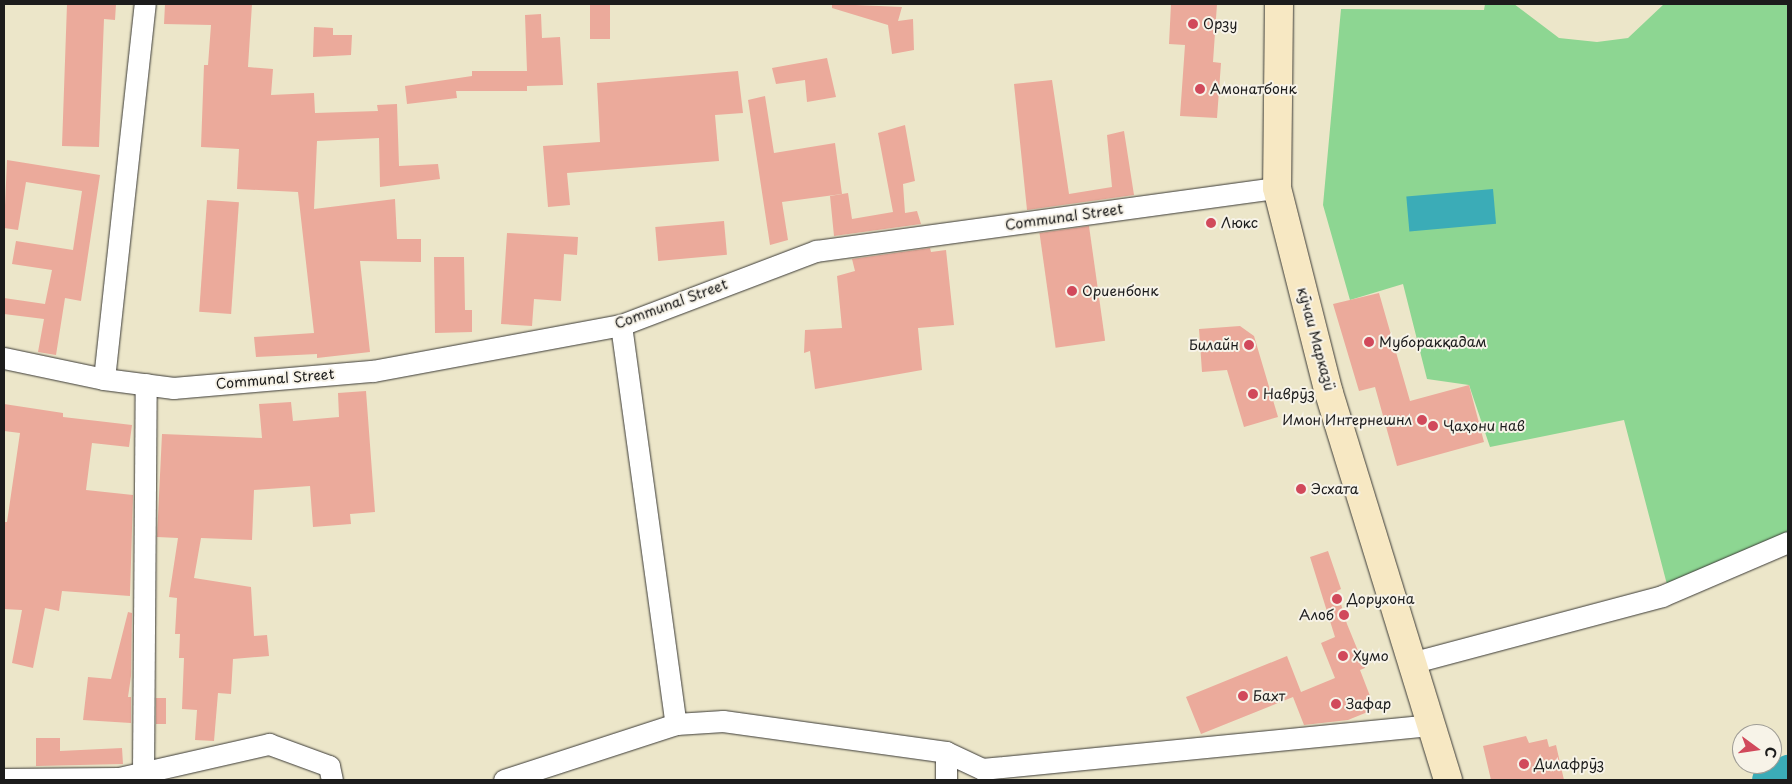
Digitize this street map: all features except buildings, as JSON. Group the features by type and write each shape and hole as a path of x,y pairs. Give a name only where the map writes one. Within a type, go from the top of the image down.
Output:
{"main road":[{"name":"кӯчаи Марказӣ","path":"1279,4 1276,188 1329,393 1448,780"}],"street":[{"path":"104,379 145,4"},
{"name":"Communal Street","path":"4,358 104,379 173,388 373,371 620,325 816,250 1276,188"},
{"path":"620,325 676,724"},
{"path":"143,773 146,384"},
{"path":"1411,663 1662,596 1788,542"},
{"path":"504,780 676,724 723,721 946,752 982,770 1430,725"},
{"path":"4,779 119,778 269,744 329,766 332,780"},
{"path":"946,752 946,780"}],"green space":[{"path":"1485,4 1514,4 1559,38 1597,42 1628,38 1664,4 1788,4 1788,537 1670,596 1624,420 1490,447 1469,385 1427,379 1403,284 1350,300 1323,205 1341,9 1484,10"}],"water":[{"path":"1493,189 1496,224 1409,231 1406,197"}],"waterway":[{"path":"1769,780 1788,772"}],"place":[{"name":"Орзу","path":"1193,24"},
{"name":"Амонатбонк","path":"1200,89"},
{"name":"Люкс","path":"1211,223"},
{"name":"Ориенбонк","path":"1072,291"},
{"name":"Муборакқадам","path":"1369,342"},
{"name":"Билайн","path":"1249,345"},
{"name":"Наврӯз","path":"1253,394"},
{"name":"Имон Интернешнл","path":"1422,420"},
{"name":"Ҷаҳони нав","path":"1433,426"},
{"name":"Эсхата","path":"1301,489"},
{"name":"Дорухона","path":"1337,599"},
{"name":"Алоб","path":"1344,615"},
{"name":"Хумо","path":"1343,656"},
{"name":"Бахт","path":"1243,696"},
{"name":"Зафар","path":"1336,704"},
{"name":"Дилафрӯз","path":"1524,764"}]}
